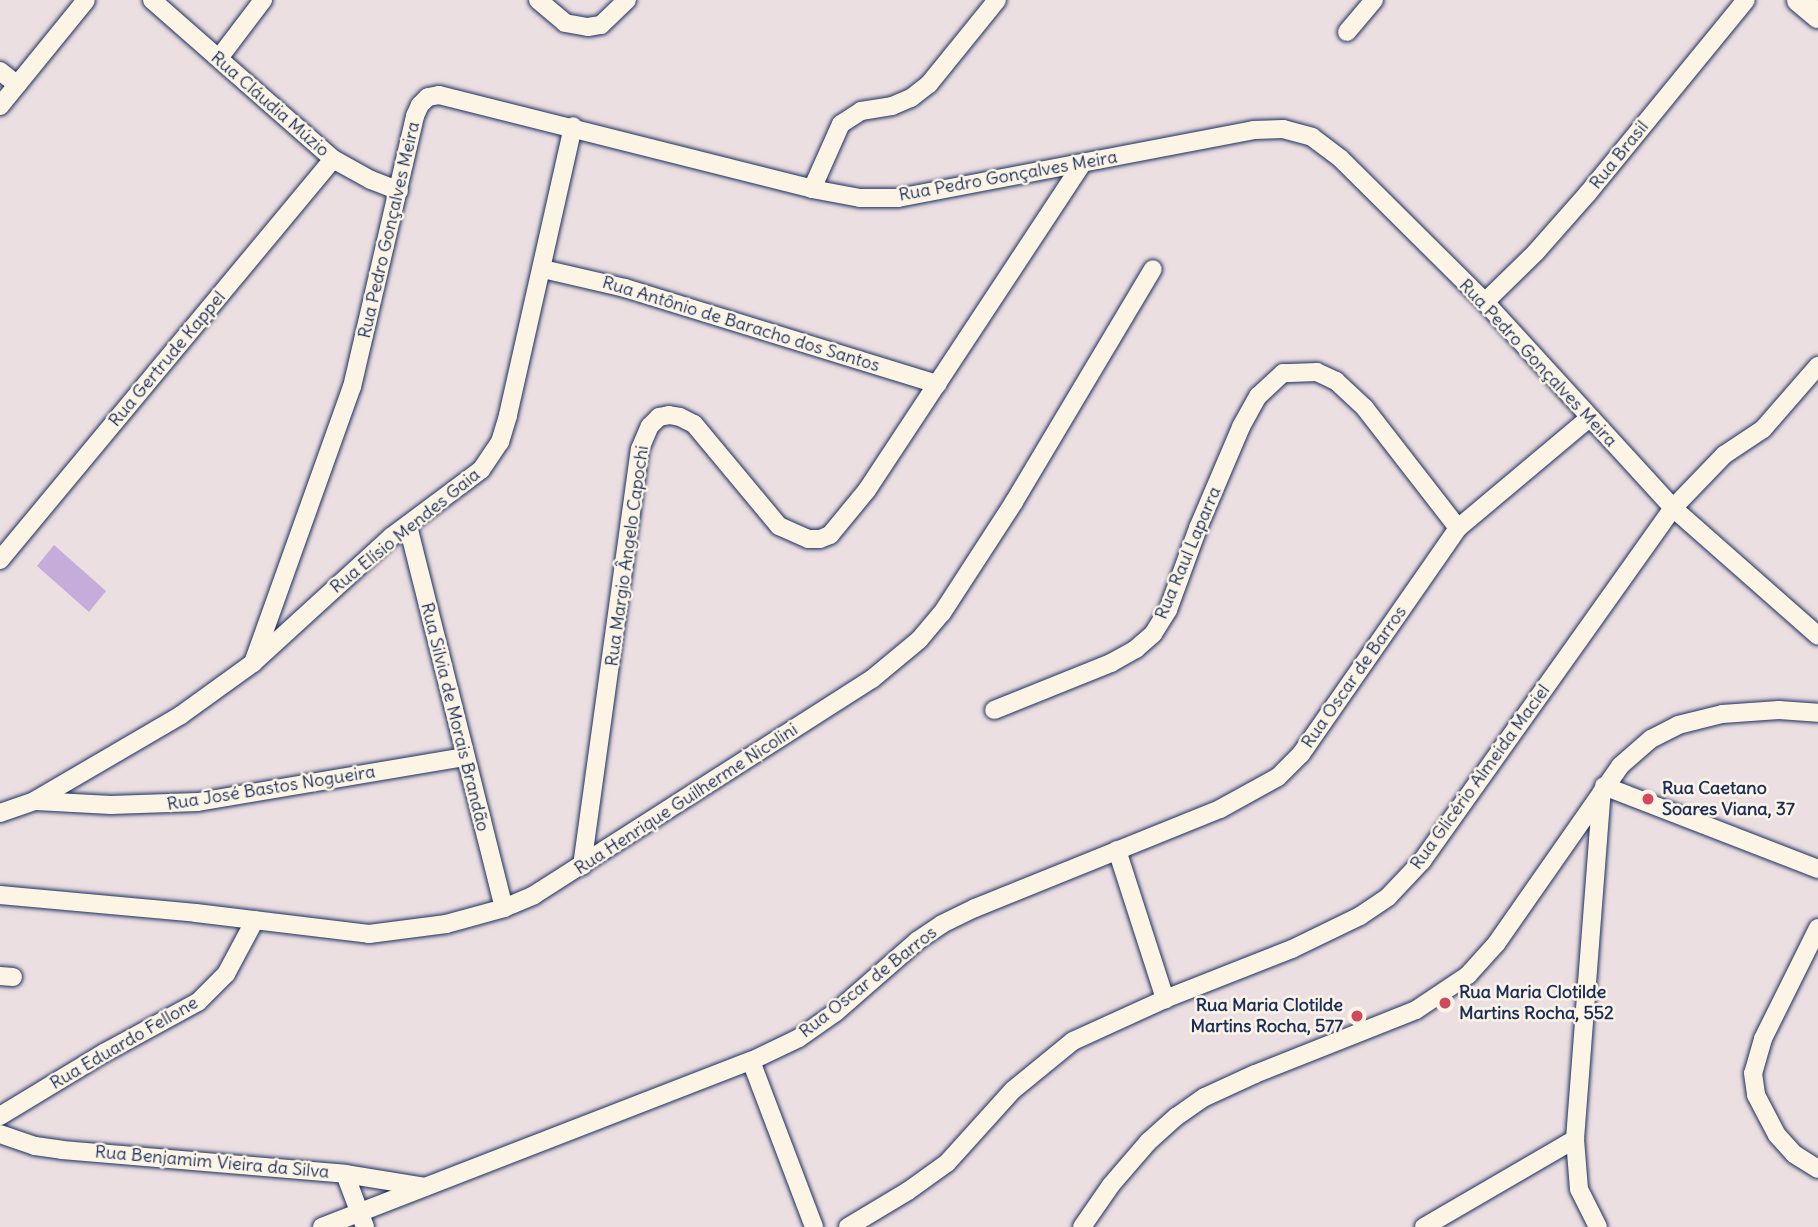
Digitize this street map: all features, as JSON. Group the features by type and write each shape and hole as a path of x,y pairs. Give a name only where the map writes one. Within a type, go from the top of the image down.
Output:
{"main road":[{"path":"1800,0 1818,16"}],"street":[{"path":"0,106 86,0"},
{"name":"Rua Cláudia Múzio","path":"152,0 333,159 371,180 399,191"},
{"path":"219,58 263,0"},
{"path":"538,0 565,23 578,27 601,25 627,0"},
{"path":"812,189 841,124 861,111 892,106 911,98 929,84 997,0"},
{"path":"1346,32 1374,0"},
{"name":"Rua Brasil","path":"1485,302 1536,252 1746,0"},
{"path":"0,71 17,85"},
{"name":"Rua Pedro Gonçalves Meira","path":"253,663 352,387 415,116 428,97 456,97 812,189 860,198 898,198 1254,130 1283,129 1312,137 1341,159 1485,302 1588,418 1673,508 1818,636"},
{"name":"Rua Elísio Mendes Gaia","path":"0,813 34,801 181,715 253,663 342,580 481,470 496,450 508,415 573,127"},
{"name":"Rua Gertrude Kappel","path":"0,560 333,159"},
{"name":"Rua Margio Ângelo Capochi","path":"583,866 640,449 650,426 659,417 669,415 680,417 694,425 779,526 808,539 820,539 845,521 1081,165"},
{"name":"Rua Antônio de Baracho dos Santos","path":"543,269 625,288 938,384"},
{"name":"Rua Henrique Guilherme Nicolini","path":"0,895 369,934 446,924 503,908 534,895 872,679 919,640 942,613 1014,502 1153,269"},
{"name":"Rua Glicério Almeida Maciel","path":"848,1227 908,1191 947,1163 1013,1090 1073,1041 1166,999 1292,950 1360,916 1388,897 1422,861 1673,508 1724,455 1763,429 1818,366"},
{"name":"Rua Raul Laparra","path":"994,710 1111,663 1136,649 1153,634 1168,610 1203,515 1258,396 1271,380 1283,373 1300,370 1317,372 1336,381 1365,408 1458,528"},
{"name":"Rua Oscar de Barros","path":"322,1227 363,1220 425,1187 751,1061 799,1038 836,1012 917,940 942,924 1220,809 1278,777 1301,754 1458,528 1588,418"},
{"name":"Rua Silvia de Morais Brandão","path":"408,526 503,908"},
{"path":"1082,1227 1111,1185 1148,1142 1175,1117 1205,1097 1255,1074 1416,1010 1468,975 1496,944 1620,766 1651,739 1678,724 1722,714 1779,709 1818,713"},
{"name":"Rua José Bastos Nogueira","path":"34,801 111,805 198,802 466,757"},
{"path":"1603,788 1818,869"},
{"path":"1598,1227 1579,1189 1575,1139 1603,788"},
{"path":"1117,850 1166,999"},
{"name":"Rua Eduardo Fellone","path":"0,1116 104,1053 198,1002 226,974 255,920"},
{"path":"1818,928 1763,1039 1754,1073 1756,1095 1777,1135 1794,1154 1818,1169"},
{"path":"751,1061 814,1227"},
{"name":"Rua Benjamim Vieira da Silva","path":"0,1134 35,1146 62,1150 345,1174 425,1187"},
{"path":"1424,1227 1575,1139"},
{"path":"345,1174 363,1220"}],"building":[{"path":"54,545 106,591 89,612 37,566"}],"place":[{"name":"Rua Caetano Soares Viana, 37","path":"1648,799"},
{"name":"Rua Maria Clotilde Martins Rocha, 552","path":"1445,1003"},
{"name":"Rua Maria Clotilde Martins Rocha, 577","path":"1357,1016"}]}
